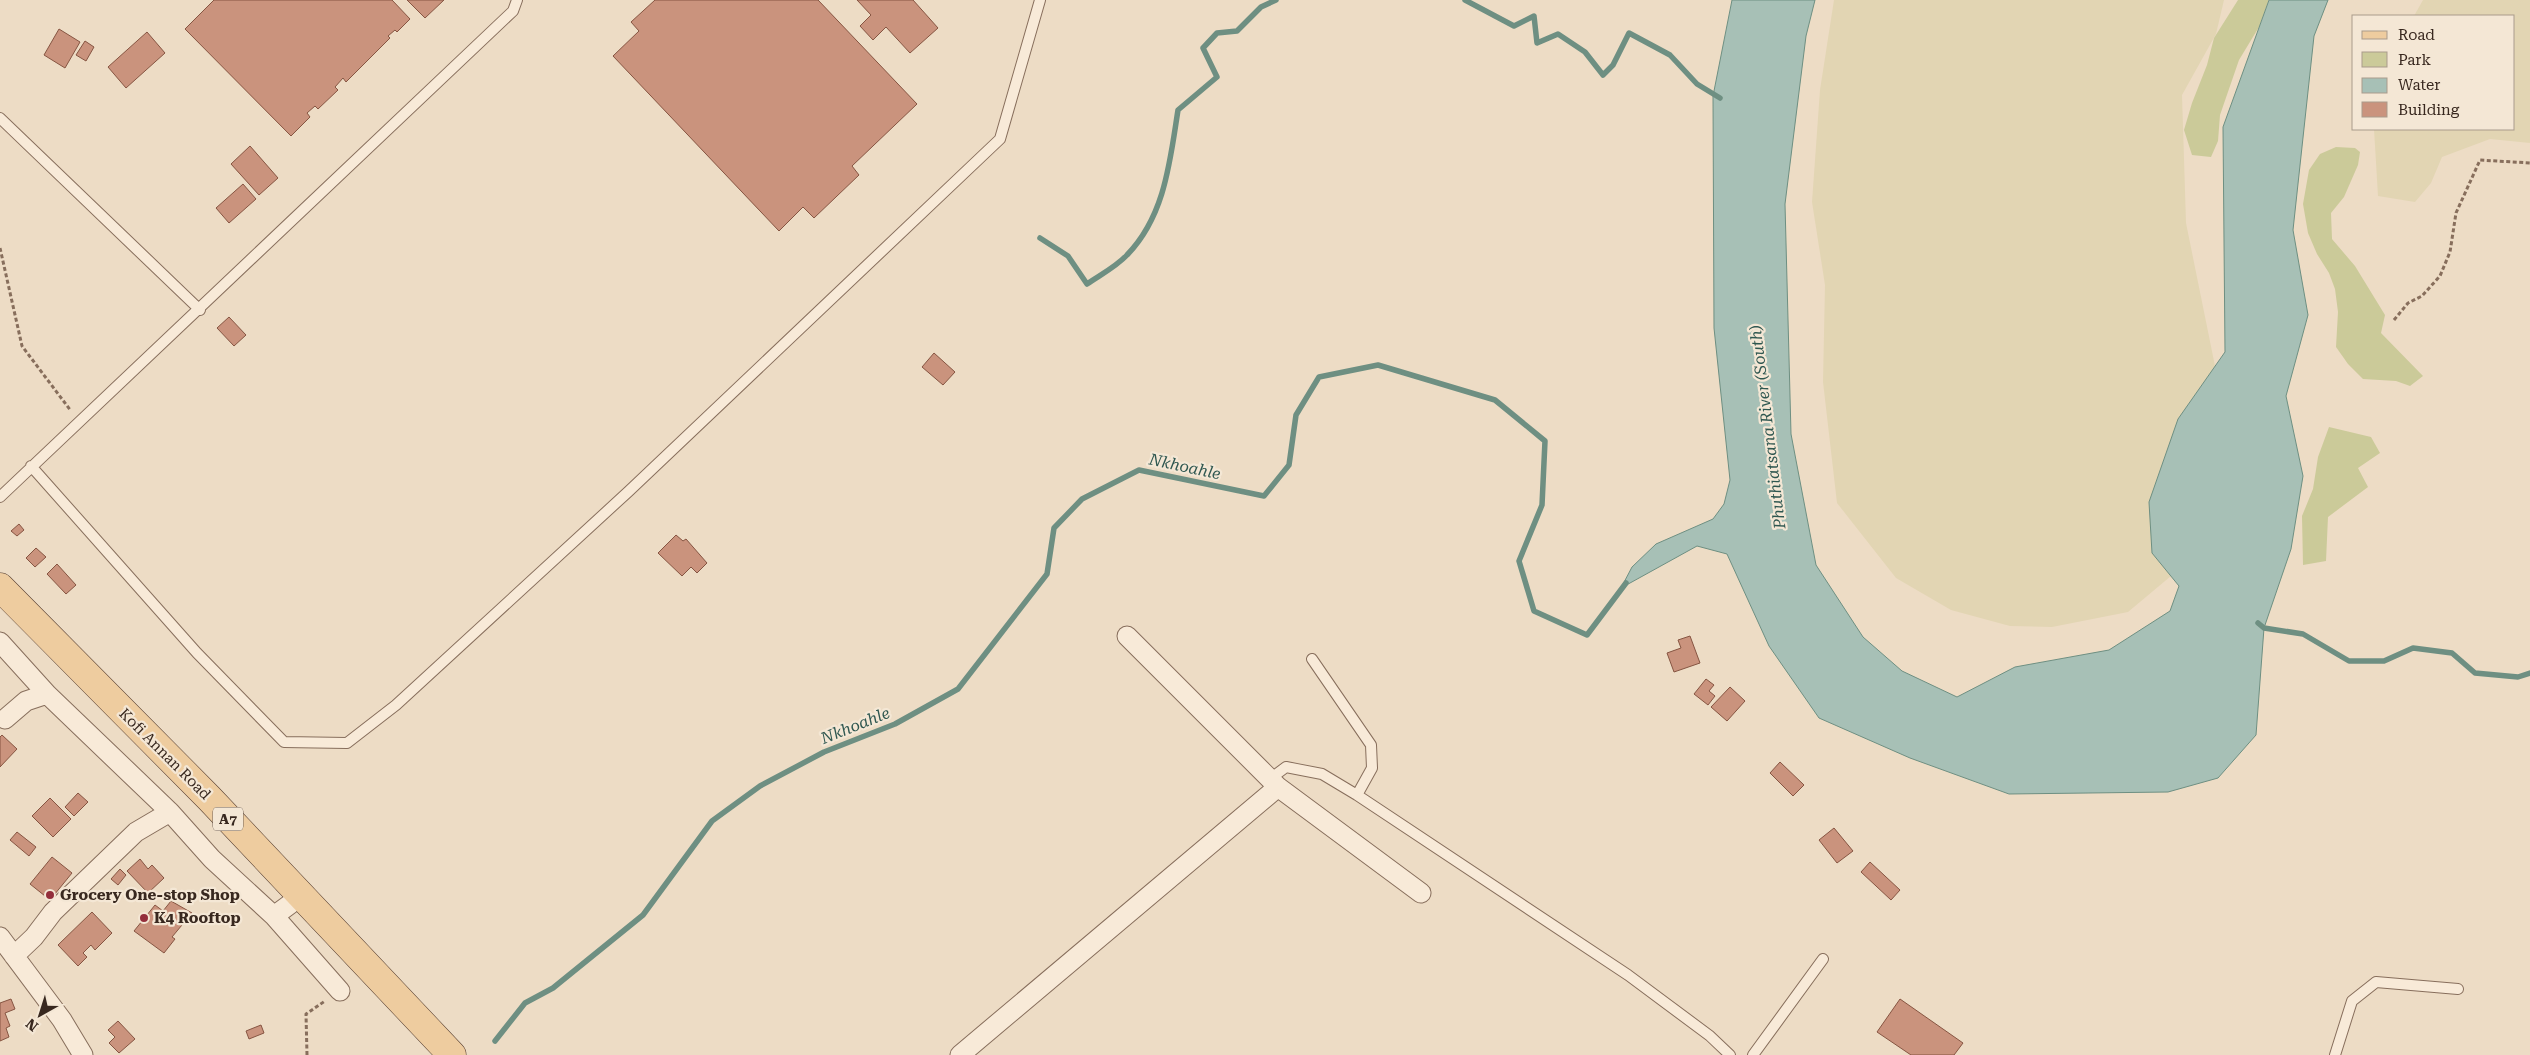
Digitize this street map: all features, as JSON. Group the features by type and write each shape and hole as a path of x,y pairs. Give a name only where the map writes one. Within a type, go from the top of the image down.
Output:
{"main road":[{"name":"Kofi Annan Road","path":"0,586 209,798 452,1055"}],"street":[{"path":"1127,636 1274,783 1420,893"},
{"path":"0,642 47,694 170,812 212,859 274,916 340,991"},
{"path":"5,718 26,701 47,694"},
{"path":"960,1055 1274,783"},
{"path":"14,956 34,937 53,912 136,832 170,812"},
{"path":"274,916 302,896"},
{"path":"0,937 62,1020 83,1055"}],"lane":[{"path":"0,497 30,466 200,310 513,11 517,0"},
{"path":"30,466 197,653 284,742 347,743 396,705 629,491 1000,139 1040,0"},
{"path":"0,118 200,310"},
{"path":"1312,659 1371,745 1372,768 1357,795"},
{"path":"1274,783 1286,767 1322,774 1357,795 1628,975 1710,1036 1730,1055"},
{"path":"1753,1055 1823,959"},
{"path":"2335,1055 2352,1001 2376,982 2458,989"}],"path":[{"path":"2394,320 2408,303 2422,296 2440,276 2450,252 2456,212 2480,160 2530,164"},
{"path":"0,248 22,346 59,398 80,420"},
{"path":"307,1055 306,1014 340,991"}],"shaded area":[{"path":"1834,0 2224,0 2216,34 2182,95 2186,223 2215,366 2178,419 2152,553 2171,576 2128,612 2052,627 2010,626 1951,610 1896,578 1837,503 1823,382 1825,285 1812,202 1820,90"},
{"path":"2423,0 2530,0 2530,143 2490,139 2442,157 2431,183 2415,202 2378,196 2374,130 2515,130 2515,15 2415,15"}],"green space":[{"path":"2238,0 2268,0 2268,2 2259,27 2239,60 2220,115 2218,141 2211,157 2192,155 2184,130 2192,103 2207,65 2214,38"},
{"path":"2336,147 2355,148 2360,152 2358,165 2344,197 2331,213 2332,239 2355,266 2385,315 2381,333 2423,376 2410,386 2396,381 2363,379 2348,364 2336,347 2338,312 2335,289 2329,273 2317,254 2308,233 2303,204 2309,170 2320,154"},
{"path":"2329,427 2371,437 2380,453 2358,468 2368,487 2328,517 2326,561 2303,565 2302,516 2313,489 2318,457"}],"water":[{"name":"Phuthiatsana River (South)","path":"1732,0 1815,0 1806,36 1785,204 1791,434 1816,565 1863,637 1902,671 1957,697 2015,667 2109,650 2170,611 2179,586 2152,553 2149,502 2178,419 2225,352 2223,127 2269,0 2328,0 2314,36 2293,230 2308,315 2286,396 2303,476 2291,549 2264,628 2256,735 2218,778 2168,792 2009,794 1910,758 1819,718 1769,646 1727,554 1697,546 1621,588 1632,567 1656,544 1713,519 1724,504 1730,480 1714,328 1713,96"}],"building":[{"path":"214,0 392,0 410,19 397,32 395,30 388,36 390,38 346,82 343,78 335,87 338,90 318,109 315,106 307,113 310,117 291,136 185,29"},
{"path":"407,0 444,0 425,18"},
{"path":"655,0 818,0 917,104 852,166 859,175 814,218 803,207 779,231 613,56 639,31 631,22"},
{"path":"857,0 913,0 938,28 910,53 886,27 873,40 860,26 871,15"},
{"path":"59,29 80,42 65,68 44,55"},
{"path":"147,32 165,53 126,88 108,67"},
{"path":"85,41 94,47 86,61 76,55"},
{"path":"250,146 278,178 259,195 231,164"},
{"path":"243,184 256,199 229,223 216,208"},
{"path":"229,317 246,335 234,346 217,328"},
{"path":"934,353 955,372 943,385 922,367"},
{"path":"19,524 24,530 17,536 11,531"},
{"path":"676,535 683,541 686,539 707,563 697,573 691,567 682,576 658,553"},
{"path":"36,548 46,557 35,567 26,558"},
{"path":"57,564 76,585 66,594 47,574"},
{"path":"1690,636 1700,663 1674,672 1667,653 1681,648 1678,640"},
{"path":"1706,679 1714,685 1709,691 1715,696 1708,705 1694,694"},
{"path":"1730,687 1745,701 1727,721 1711,707"},
{"path":"2,735 17,749 0,767 0,737"},
{"path":"1780,762 1804,785 1793,796 1770,773"},
{"path":"78,793 88,802 74,816 65,807"},
{"path":"50,798 71,819 53,837 32,816"},
{"path":"1834,828 1853,851 1837,863 1819,840"},
{"path":"17,832 36,847 29,856 10,840"},
{"path":"52,857 72,873 50,900 30,884"},
{"path":"140,859 148,869 152,865 164,878 148,893 127,871"},
{"path":"1870,862 1900,890 1891,900 1861,872"},
{"path":"120,869 126,875 118,885 111,879"},
{"path":"171,901 192,913 172,937 175,939 164,953 134,931 155,905 163,911"},
{"path":"92,912 112,933 95,950 91,945 83,953 87,957 78,966 58,945"},
{"path":"11,999 15,1009 5,1013 10,1026 6,1028 9,1037 0,1041 0,1003"},
{"path":"1900,999 1963,1043 1954,1055 1911,1055 1877,1032"},
{"path":"118,1021 135,1039 119,1053 109,1043 115,1037 108,1030"},
{"path":"261,1025 264,1033 249,1039 246,1031"}],"waterway":[{"path":"1040,238 1068,256 1087,284 1127,255 1140,240 1158,205 1164,187 1178,110 1217,77 1203,48 1217,33 1237,31 1261,7 1276,0"},
{"path":"1465,0 1514,26 1534,16 1537,43 1558,34 1585,52 1603,75 1613,65 1629,33 1670,55 1697,84 1720,98"},
{"name":"Nkhoahle","path":"495,1041 525,1003 553,988 643,915 712,821 760,786 824,752 895,724 958,689 1047,574 1054,528 1082,499 1139,470 1264,496 1289,465 1296,415 1319,377 1378,365 1495,400 1545,441 1542,505 1519,561 1534,611 1587,635 1626,583"},
{"path":"2258,623 2264,628 2303,634 2349,661 2384,661 2413,648 2452,653 2475,673 2518,677 2530,673"}],"place":[{"name":"Grocery One-stop Shop","path":"50,895"},
{"name":"K4 Rooftop","path":"144,918"}]}
